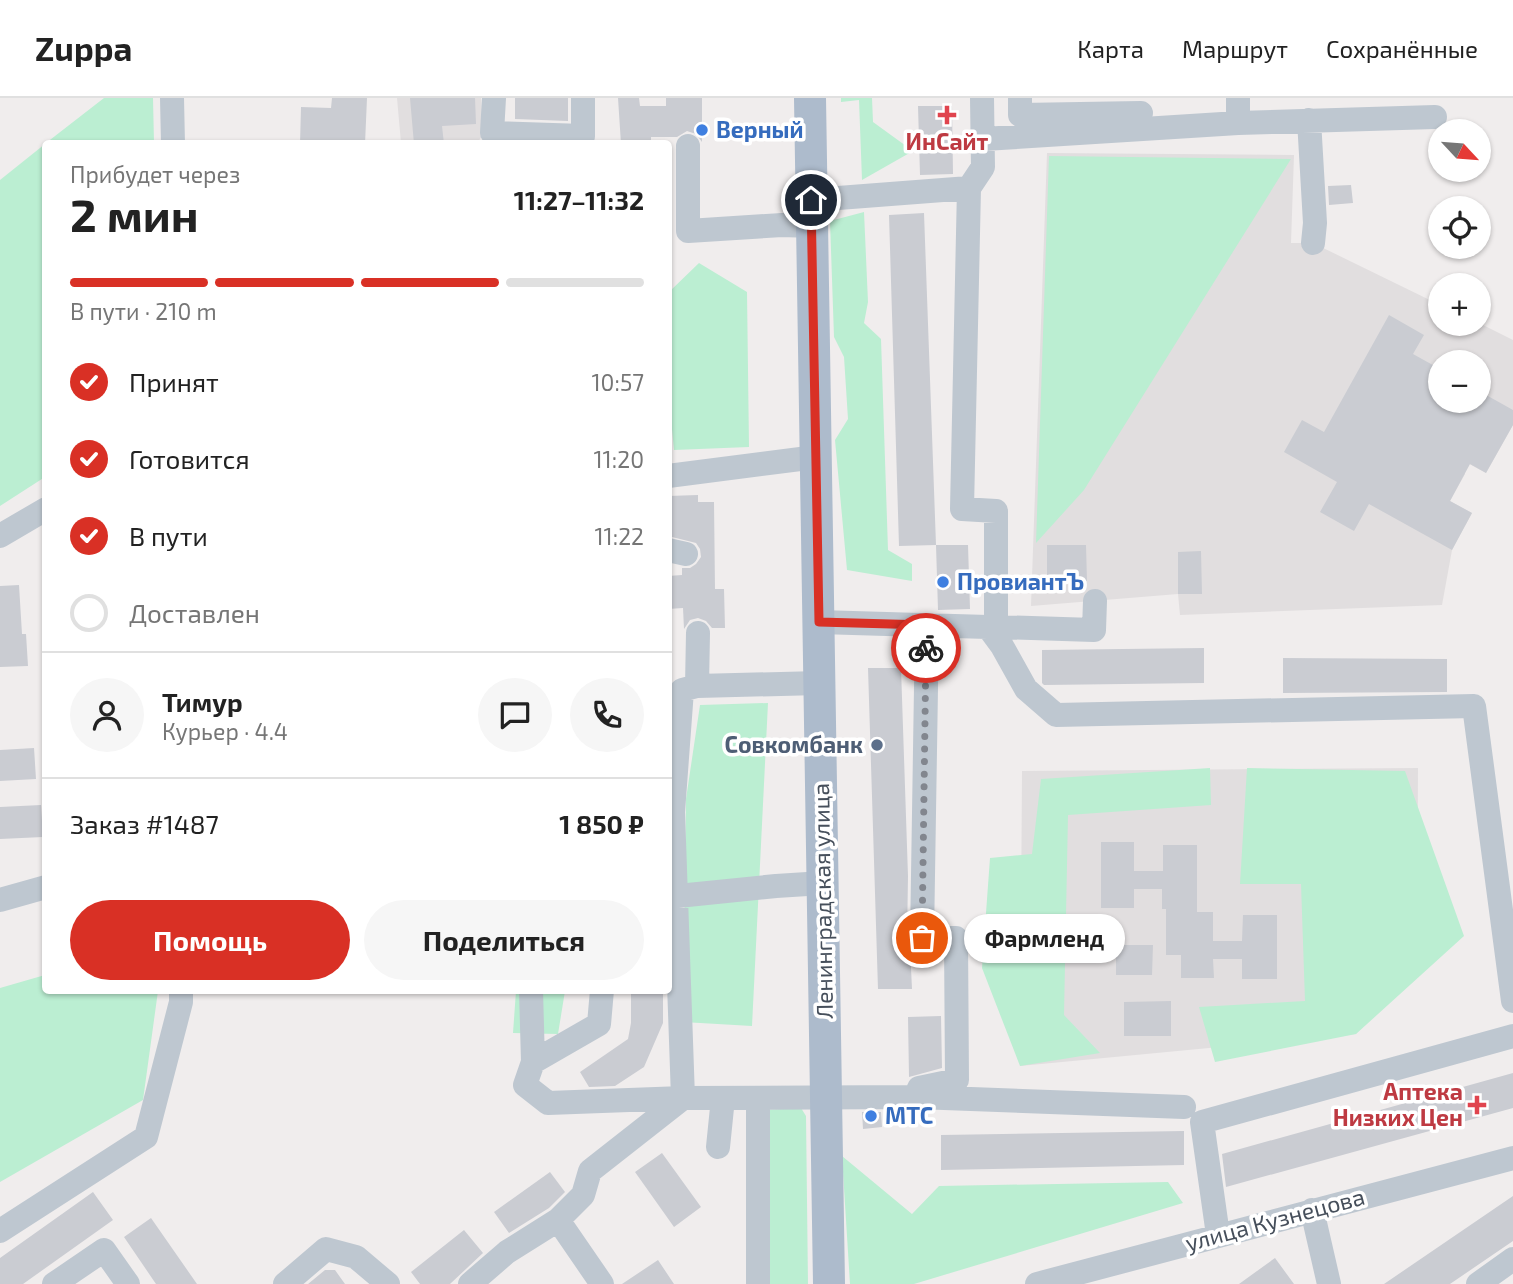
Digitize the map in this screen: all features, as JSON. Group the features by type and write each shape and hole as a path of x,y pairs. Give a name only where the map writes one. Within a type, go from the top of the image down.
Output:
{"main road":[{"name":"Ленинградская улица","path":"810,98 829,1284"}],"street":[{"path":"172,98 173,140"},
{"path":"494,98 492,133 583,136 583,98"},
{"path":"982,98 983,167 969,188 962,509 996,511 992,627 1026,689 1056,715 1474,706 1513,1001"},
{"path":"1020,98 1020,116 1431,107"},
{"path":"984,139 1238,111 1309,120 1431,107"},
{"path":"1309,120 1314,243"},
{"path":"688,146 678,230 782,225 812,213 969,188"},
{"path":"672,475 816,457"},
{"path":"0,536 42,511"},
{"path":"819,622 1094,630 1095,601"},
{"path":"917,1097 918,1088 957,1080 956,938 922,938 927,625"},
{"path":"697,686 698,633"},
{"path":"683,1098 672,897 673,812 682,690 697,686 820,683"},
{"path":"672,897 823,883"},
{"path":"0,900 42,888"},
{"path":"0,1231 146,1137 181,994"},
{"path":"531,994 533,1062 525,1084 548,1103 683,1098 917,1097 1184,1107"},
{"path":"533,1062 599,1024 602,994"},
{"path":"1218,1235 1202,1122 1513,1036"},
{"path":"470,1284 508,1252 558,1220 583,1195 590,1171 683,1098"},
{"path":"718,1147 723,1098"},
{"path":"758,1098 758,1284"},
{"name":"улица Кузнецова","path":"1037,1284 1513,1158"},
{"path":"1312,1210 1329,1284"},
{"path":"558,1220 602,1284"},
{"path":"285,1284 326,1249 356,1257 388,1284"},
{"path":"54,1284 104,1250 128,1284"},
{"path":"1478,1284 1513,1259"}],"shaded area":[{"path":"397,98 481,98 483,135 479,140 401,140"},
{"path":"1047,153 1294,155 1291,243 1313,243 1428,299 1428,336 1491,336 1491,329 1513,340 1513,425 1486,473 1460,459 1455,468 1465,474 1450,501 1472,513 1452,550 1442,605 1180,615 1178,594 1031,606"},
{"path":"1418,768 1417,960 1356,1034 1020,1066 1022,771"}],"green space":[{"path":"104,98 153,98 154,140 50,140"},
{"path":"841,98 872,98 873,122 913,151 862,180 859,100 841,102"},
{"path":"42,146 42,479 0,506 0,180"},
{"path":"1049,156 1291,159 1084,490 1036,543"},
{"path":"864,212 868,302 864,323 881,339 888,550 912,564 912,581 847,570 835,440 848,419 844,357 834,337 830,221"},
{"path":"699,263 747,292 749,447 674,450 672,289"},
{"path":"768,703 752,1026 683,1022 686,799 700,705"},
{"path":"1210,768 1211,805 1068,815 1064,1015 1100,1053 1020,1066 982,968 990,858 1032,854 1041,779"},
{"path":"1247,768 1405,771 1464,936 1356,1034 1215,1062 1199,1007 1305,1001 1301,884 1240,884"},
{"path":"42,976 42,994 158,994 143,1100 0,1182 0,988"},
{"path":"516,994 565,994 558,1034 513,1033"},
{"path":"801,1108 806,1116 808,1284 766,1284 764,1110"},
{"path":"842,1156 912,1214 939,1186 1168,1182 1183,1203 914,1284 850,1284"}],"building":[{"path":"332,98 367,98 365,140 300,140 301,107 331,108"},
{"path":"410,98 475,98 476,124 442,126 444,140 414,140"},
{"path":"515,98 568,98 568,121 515,119"},
{"path":"618,98 639,98 640,106 666,106 666,98 702,98 702,142 696,134 687,131 677,137 621,140"},
{"path":"918,106 952,106 953,174 920,175"},
{"path":"1351,185 1353,203 1329,205 1328,186"},
{"path":"924,213 936,545 899,546 889,215"},
{"path":"1389,315 1424,335 1413,354 1428,362 1428,413 1491,413 1491,398 1513,410 1513,425 1486,473 1470,464 1450,501 1472,513 1452,550 1369,504 1354,531 1320,512 1337,482 1284,452 1302,420 1324,432"},
{"path":"698,495 698,502 714,502 715,589 724,589 725,628 712,628 706,621 698,618 690,620 684,629 683,608 672,609 672,576 682,575 682,568 690,568 701,557 696,543 672,537 672,496"},
{"path":"936,545 968,545 970,609 938,610"},
{"path":"1047,545 1086,545 1087,581 1047,582"},
{"path":"1201,551 1202,594 1178,594 1178,552"},
{"path":"19,585 22,634 26,634 28,666 0,667 0,586"},
{"path":"1204,648 1204,683 1042,683 1042,650"},
{"path":"1283,658 1447,659 1447,692 1283,693"},
{"path":"868,668 901,668 908,876 907,938 910,947 912,989 878,989"},
{"path":"34,748 36,779 0,781 0,750"},
{"path":"41,805 42,837 0,839 0,807"},
{"path":"1101,842 1134,842 1134,871 1163,871 1163,845 1197,845 1197,912 1213,912 1213,941 1242,941 1243,915 1277,915 1277,979 1242,979 1242,959 1213,959 1214,978 1181,978 1181,955 1166,955 1166,909 1162,909 1162,889 1134,889 1134,908 1101,908"},
{"path":"1116,945 1153,945 1152,975 1116,975"},
{"path":"631,994 663,994 663,1023 644,1067 615,1086 589,1087 580,1072 628,1039"},
{"path":"1171,1001 1171,1036 1124,1036 1124,1002"},
{"path":"941,1016 942,1068 909,1077 908,1017"},
{"path":"1513,1073 1513,1108 1226,1187 1222,1154"},
{"path":"862,1112 881,1112 882,1127 863,1129"},
{"path":"1184,1131 1184,1165 941,1170 941,1135"},
{"path":"662,1153 701,1207 674,1227 635,1172"},
{"path":"550,1172 565,1192 549,1208 509,1233 494,1212"},
{"path":"93,1192 113,1220 23,1284 0,1284 0,1258"},
{"path":"1513,1196 1513,1241 1450,1284 1384,1284"},
{"path":"151,1218 197,1284 156,1284 124,1237"},
{"path":"464,1230 483,1253 450,1284 420,1284 411,1272"},
{"path":"1275,1258 1294,1284 1239,1284"},
{"path":"658,1260 674,1284 622,1284"},
{"path":"325,1270 335,1270 345,1284 308,1284"}],"way so far":[{"path":"922,938 926,648"}],"place":[{"name":"ИнСайт","path":"947,115"},
{"name":"Верный","path":"702,130"},
{"name":"ПровиантЪ","path":"943,582"},
{"name":"Совкомбанк","path":"877,745"},
{"name":"Фармленд","path":"922,938"},
{"name":"Аптека Низких Цен","path":"1477,1105"},
{"name":"МТС","path":"871,1116"}],"route":[{"path":"811,200 819,622 927,625 926,648"}]}
